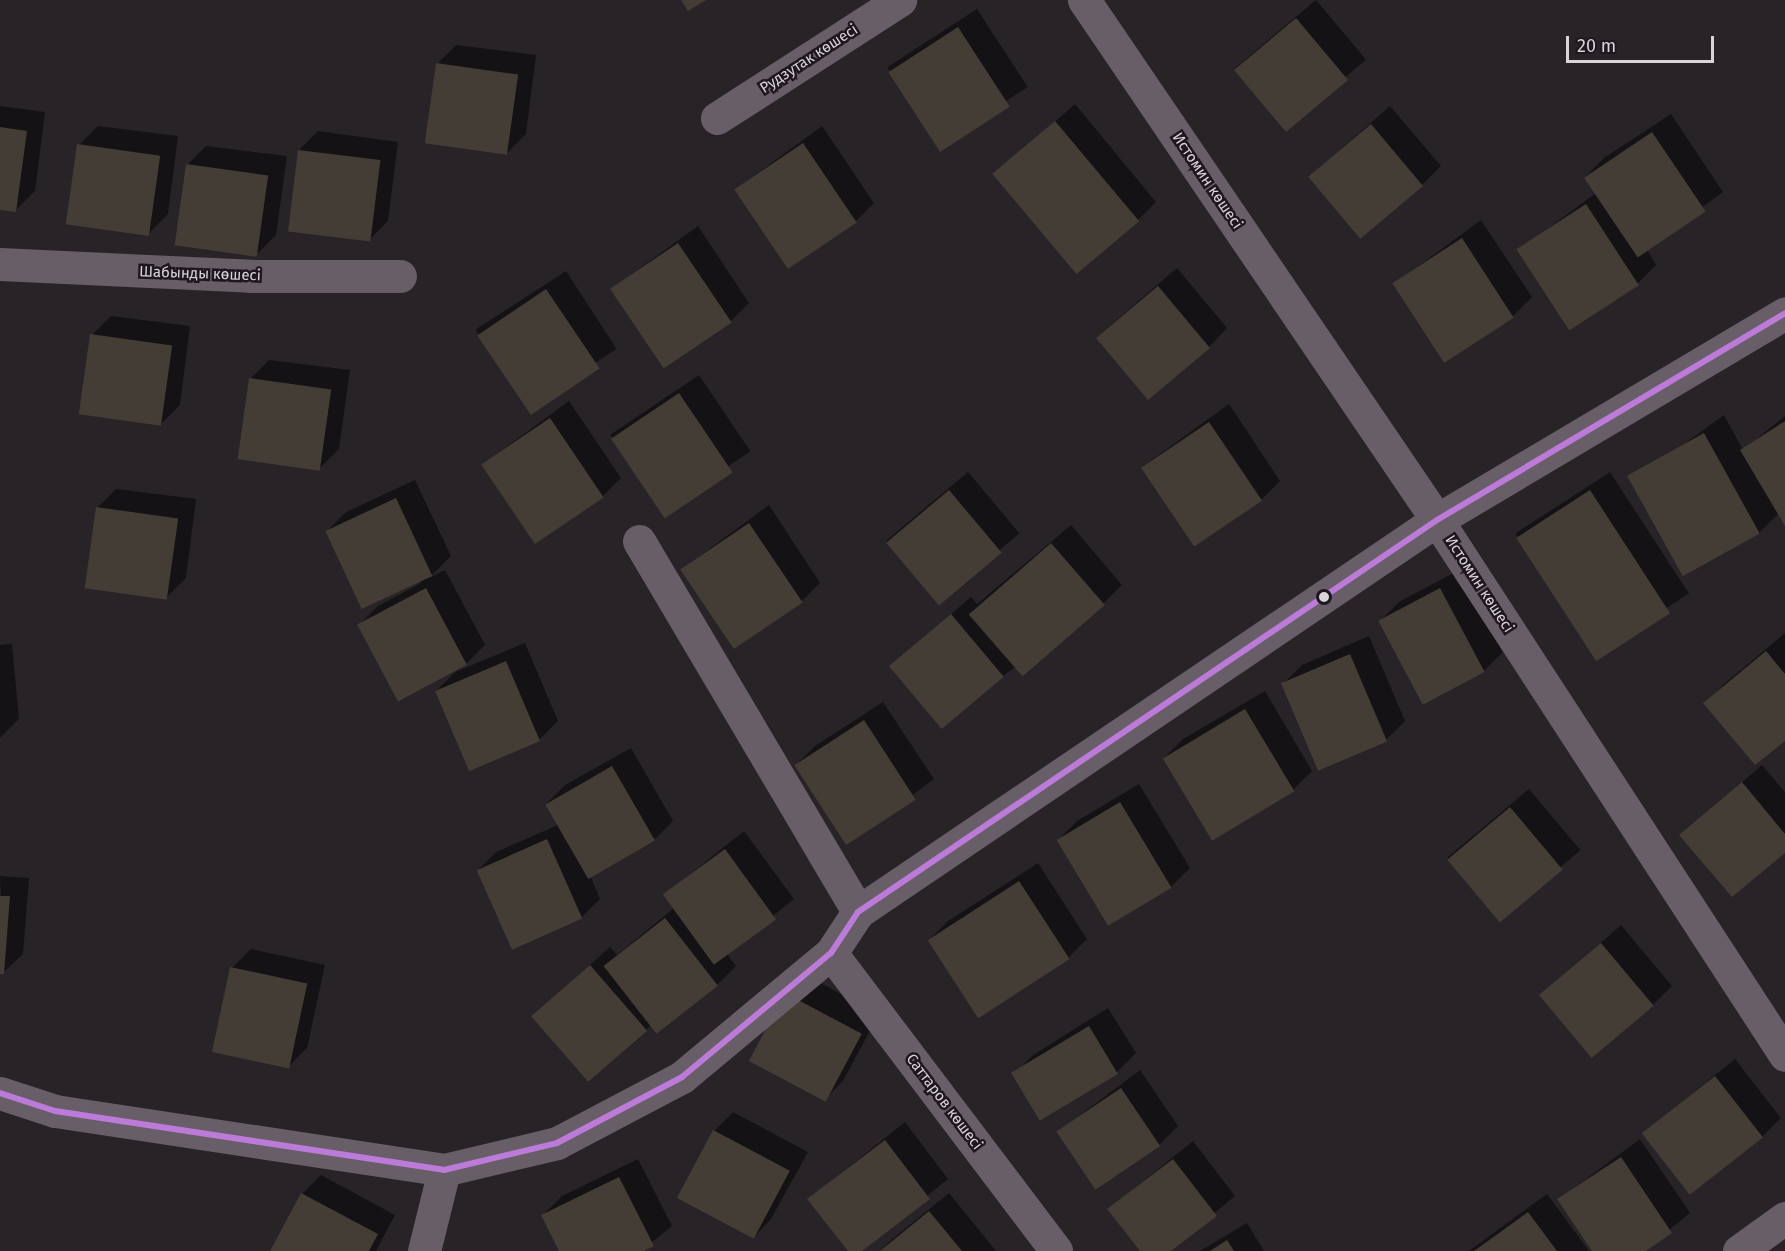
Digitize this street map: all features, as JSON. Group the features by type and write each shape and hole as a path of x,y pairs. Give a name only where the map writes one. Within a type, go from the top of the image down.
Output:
{"street":[{"name":"Рудзутак көшесі","path":"717,118 900,0"},
{"name":"Истомин көшесі","path":"1084,0 1437,520 1785,1055"},
{"name":"Шабынды көшесі","path":"0,264 251,276 400,276"},
{"path":"0,1093 55,1111 444,1170 557,1143 682,1077 831,954 858,912 1437,520 1785,313"},
{"path":"639,541 858,912"},
{"name":"Саттаров көшесі","path":"831,954 1056,1251"},
{"path":"424,1251 444,1170"},
{"path":"1738,1251 1785,1218"}],"building":[{"path":"681,0 706,0 688,11"},
{"path":"1296,18 1348,80 1286,132 1234,70"},
{"path":"958,27 1010,107 940,152 888,72"},
{"path":"436,63 518,75 507,155 425,143"},
{"path":"1055,121 1139,221 1076,274 992,174"},
{"path":"1371,124 1423,186 1360,239 1308,177"},
{"path":"0,127 27,131 16,212 0,210"},
{"path":"1652,132 1706,212 1638,257 1584,178"},
{"path":"803,143 857,223 788,269 734,189"},
{"path":"77,144 160,156 149,236 66,224"},
{"path":"298,150 380,160 370,242 288,231"},
{"path":"186,164 268,176 257,257 175,245"},
{"path":"1586,204 1639,285 1569,331 1516,249"},
{"path":"1462,238 1514,318 1444,363 1392,283"},
{"path":"678,243 732,323 664,368 610,289"},
{"path":"1158,286 1210,348 1148,400 1096,338"},
{"path":"546,289 600,369 531,415 477,335"},
{"path":"90,334 172,346 161,426 79,414"},
{"path":"249,378 331,390 320,471 238,459"},
{"path":"679,393 733,473 665,518 611,439"},
{"path":"550,418 604,498 535,544 481,464"},
{"path":"1785,421 1785,526 1740,450"},
{"path":"1209,422 1262,501 1194,547 1141,468"},
{"path":"1704,433 1760,534 1683,576 1627,476"},
{"path":"949,490 1002,553 939,606 886,543"},
{"path":"1590,490 1670,613 1596,661 1516,538"},
{"path":"396,498 432,576 362,609 325,531"},
{"path":"96,507 178,519 167,600 85,588"},
{"path":"749,523 803,603 734,649 680,569"},
{"path":"1051,543 1105,605 1023,676 969,615"},
{"path":"426,588 467,665 398,701 357,625"},
{"path":"1440,588 1485,672 1423,705 1378,621"},
{"path":"951,614 1004,677 942,729 889,666"},
{"path":"1766,651 1785,674 1785,741 1755,765 1703,703"},
{"path":"1350,654 1387,741 1318,771 1281,683"},
{"path":"506,661 540,741 469,771 435,691"},
{"path":"1245,709 1294,791 1212,841 1163,758"},
{"path":"864,720 916,800 846,845 794,765"},
{"path":"612,766 655,840 588,879 545,804"},
{"path":"1742,782 1785,834 1785,853 1732,897 1679,835"},
{"path":"1120,802 1172,888 1108,926 1057,840"},
{"path":"1510,807 1563,870 1500,923 1447,860"},
{"path":"547,839 582,918 512,950 477,870"},
{"path":"725,849 776,919 714,965 663,894"},
{"path":"1019,881 1070,959 978,1018 928,940"},
{"path":"0,896 10,896 4,974 0,974"},
{"path":"665,918 718,986 656,1034 604,966"},
{"path":"1601,943 1654,1006 1592,1058 1539,995"},
{"path":"590,965 647,1031 588,1082 531,1016"},
{"path":"230,967 307,983 289,1069 212,1052"},
{"path":"785,993 862,1034 826,1102 749,1061"},
{"path":"1089,1026 1118,1074 1040,1121 1011,1073"},
{"path":"1715,1076 1763,1137 1690,1195 1642,1133"},
{"path":"1121,1088 1160,1146 1095,1190 1056,1132"},
{"path":"713,1130 790,1171 754,1239 677,1198"},
{"path":"885,1140 930,1199 862,1251 848,1251 807,1199"},
{"path":"1621,1157 1672,1233 1646,1251 1592,1251 1557,1199"},
{"path":"1173,1159 1217,1216 1171,1251 1140,1251 1107,1209"},
{"path":"619,1177 654,1246 644,1251 559,1251 541,1215"},
{"path":"301,1193 378,1234 369,1251 270,1251"},
{"path":"929,1211 962,1251 880,1251"},
{"path":"1528,1212 1557,1251 1474,1251"},
{"path":"1227,1240 1234,1251 1210,1251"}],"transit line":[{"path":"0,1093 55,1111 444,1170 557,1143 682,1077 831,953 858,912 1437,520 1785,313"}]}
